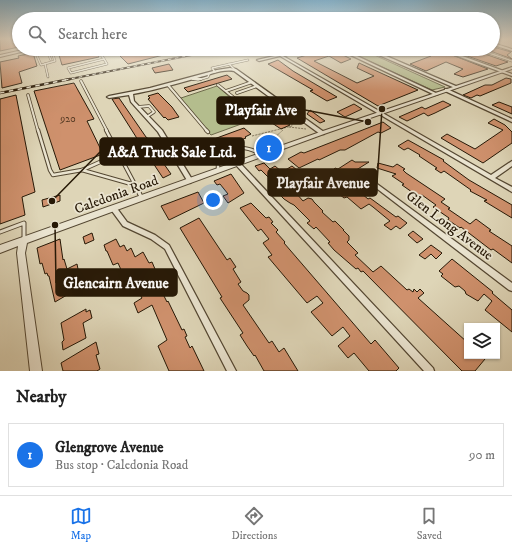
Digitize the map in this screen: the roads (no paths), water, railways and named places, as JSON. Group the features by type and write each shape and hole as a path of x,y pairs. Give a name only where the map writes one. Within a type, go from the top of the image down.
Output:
{"street":[{"path":"259,60 274,56"},
{"path":"282,56 512,190"},
{"path":"356,56 436,94"},
{"path":"384,56 456,87"},
{"path":"459,56 512,76"},
{"name":"Caledonia Road","path":"0,249 237,164 262,152 512,68"},
{"path":"109,97 131,94 225,69 235,70 322,133"},
{"path":"446,90 512,121"},
{"path":"131,94 132,100 148,116 168,143 190,181"},
{"path":"491,178 512,163"},
{"path":"237,164 430,371"},
{"name":"Glen Long Avenue","path":"373,183 512,287"},
{"path":"114,209 125,224 152,237 167,247 232,371"},
{"path":"23,241 21,253 36,371"}],"lane":[{"path":"36,56 40,64 55,61 53,56"},
{"path":"49,56 51,60"},
{"path":"103,56 107,64 71,73 68,68 104,59"},
{"path":"498,56 512,61"},
{"path":"215,72 212,68 248,60"},
{"path":"45,64 48,77"},
{"path":"229,64 235,70"},
{"path":"81,82 142,198"},
{"path":"226,91 252,82"},
{"path":"168,85 208,132"},
{"path":"218,85 259,118"},
{"path":"237,93 257,86"},
{"path":"28,95 50,170 53,175 82,170 118,154"},
{"path":"138,107 149,106 154,112 148,116"},
{"path":"219,170 218,162 221,153 237,146 262,152"},
{"path":"82,170 135,185"},
{"path":"0,232 24,223 23,241"}],"railway":[{"path":"65,80 185,56"},
{"path":"65,80 70,79"},
{"path":"0,93 65,80"}],"place":[{"name":"Playfair Avenue","path":"382,109"},
{"name":"Playfair Ave","path":"368,122"},
{"name":"Glengrove Avenue","path":"269,148"},
{"name":"A&A Truck Sale Ltd.","path":"52,201"},
{"name":"Glencairn Avenue","path":"55,225"}]}
